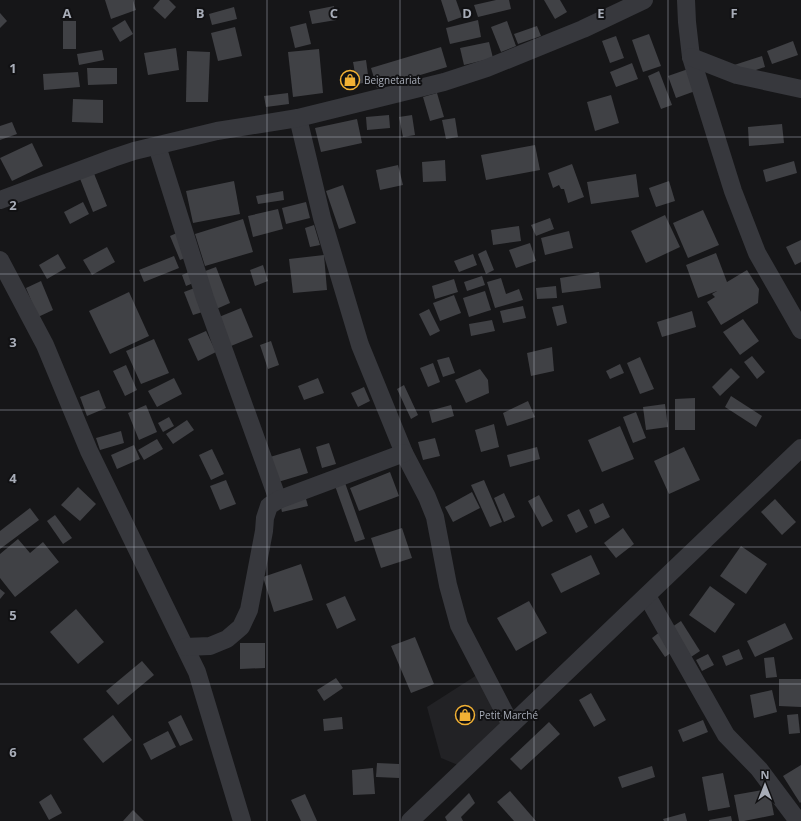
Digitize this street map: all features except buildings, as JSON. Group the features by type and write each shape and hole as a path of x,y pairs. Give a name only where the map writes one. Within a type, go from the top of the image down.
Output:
{"street":[{"path":"0,200 134,151 217,131 298,118 444,82 487,68 583,29 644,0"},
{"path":"686,0 691,57 733,191 757,253 801,330"},
{"path":"691,57 736,75 801,90"},
{"path":"298,118 322,218 360,345 404,453 427,497 435,517 448,586 459,624 511,725"},
{"path":"157,146 205,298 278,500"},
{"path":"0,260 45,345 89,451 197,672 242,821"},
{"path":"410,821 801,448"},
{"path":"185,647 210,646 227,639 241,627 249,610 264,531 265,518 269,506 278,500 404,453"},
{"path":"646,596 726,735 759,769 798,821"}],"shaded area":[{"name":"Petit Marché","path":"477,675 505,723 458,765 441,758 427,707"}],"place":[{"name":"Beignetariat","path":"350,80"},
{"name":"Petit Marché","path":"465,715"}]}
